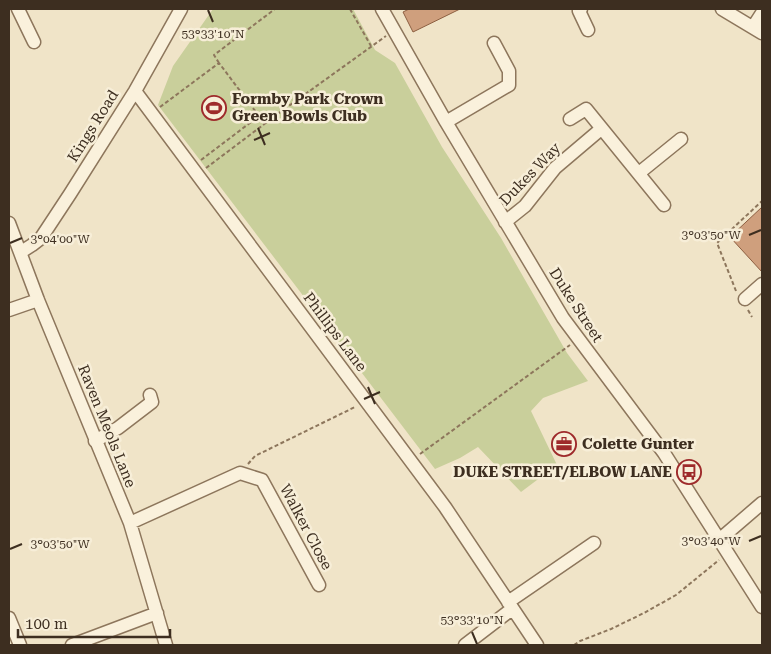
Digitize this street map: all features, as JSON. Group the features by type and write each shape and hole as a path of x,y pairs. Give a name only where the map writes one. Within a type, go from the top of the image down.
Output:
{"street":[{"path":"18,9 34,42"},
{"name":"Kings Road","path":"21,252 40,238 70,194 134,91 181,9"},
{"name":"Duke Street","path":"382,9 446,122 563,318 664,453 762,607"},
{"path":"581,9 579,12 588,30"},
{"path":"722,9 757,30 762,13"},
{"path":"446,122 509,85 509,71 494,43"},
{"name":"Phillips Lane","path":"134,91 411,460 445,507 537,645"},
{"path":"570,119 586,109 664,205"},
{"name":"Dukes Way","path":"505,222 525,206 555,168 601,129"},
{"path":"639,173 681,139"},
{"name":"Raven Meols Lane","path":"9,223 38,300 130,523 166,645"},
{"path":"744,302 762,284"},
{"path":"9,310 38,300"},
{"path":"95,441 118,428 152,402 150,395"},
{"path":"130,523 240,473"},
{"name":"Walker Close","path":"240,473 262,480 319,585"},
{"path":"719,540 762,503"},
{"path":"464,645 510,606 594,543"},
{"path":"72,645 157,613"},
{"path":"9,618 20,645"}],"path":[{"path":"265,124 214,55 275,9"},
{"path":"350,9 372,47"},
{"path":"197,175 394,31"},
{"path":"160,108 219,63"},
{"path":"200,160 259,116"},
{"path":"752,316 734,289 717,243 762,201"},
{"path":"411,460 578,339"},
{"path":"240,473 255,456 366,401"},
{"path":"574,645 644,613 676,595 727,554"}],"green space":[{"path":"213,9 353,9 375,50 395,63 442,147 501,238 567,353 588,381 543,398 531,411 557,465 521,492 478,447 460,458 435,469 158,105 173,66"}],"building":[{"path":"409,9 460,9 413,32 403,12"},
{"path":"762,207 762,272 730,237"}],"place":[{"name":"Formby Park Crown Green Bowls Club","path":"214,108"},
{"name":"Colette Gunter","path":"564,444"},
{"name":"DUKE STREET/ELBOW LANE","path":"689,472"}]}
